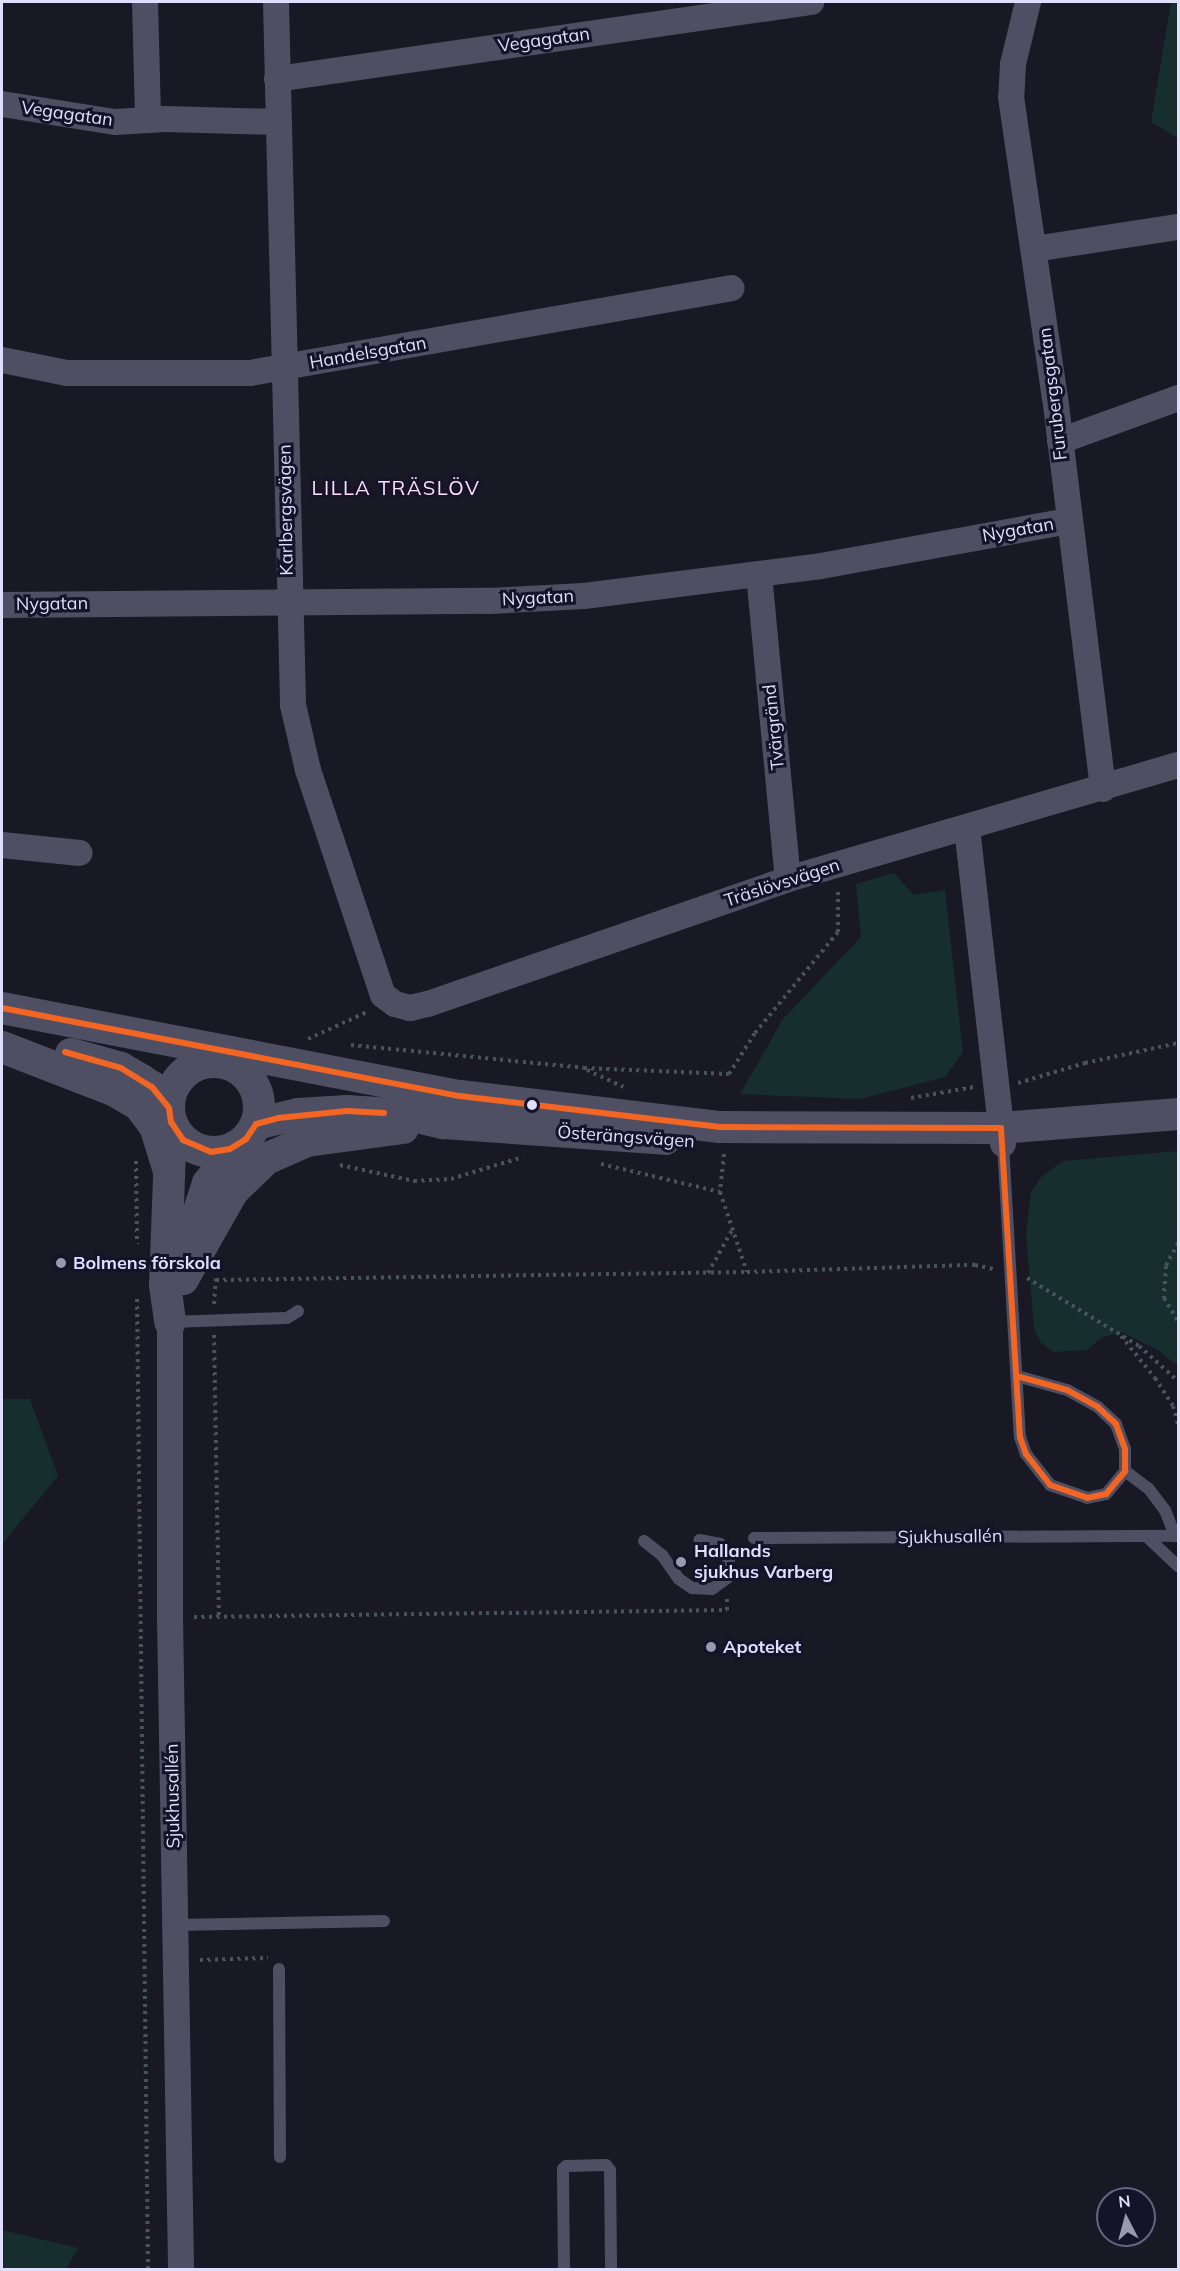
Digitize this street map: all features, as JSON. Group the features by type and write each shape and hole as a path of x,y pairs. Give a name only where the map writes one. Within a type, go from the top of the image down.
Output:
{"street":[{"path":"145,2 148,119"},
{"name":"Karlbergsvägen","path":"276,2 288,602 297,729 375,977 383,996 390,1001"},
{"name":"Vegagatan","path":"277,79 811,2"},
{"name":"Furubergsgatan","path":"1028,2 1010,82 1060,441 1068,521 1103,789"},
{"name":"Vegagatan","path":"2,104 115,122 148,119 278,122"},
{"path":"1034,249 1179,227"},
{"name":"Handelsgatan","path":"2,360 67,373 250,373 284,369 732,288"},
{"path":"1060,441 1179,398"},
{"name":"Nygatan","path":"2,605 489,601 584,596 759,574 1068,521"},
{"name":"Tvärgränd","path":"759,574 788,879"},
{"name":"Träslövsvägen","path":"390,1001 410,1008 428,1004 788,879 1179,765"},
{"path":"967,828 1002,1136"},
{"path":"2,845 80,853"},
{"name":"Österängsvägen","path":"2,1008 118,1033 460,1096 720,1127 1002,1136 1179,1114"},
{"path":"2,1033 121,1068 152,1087 183,1140 200,1150 221,1152 247,1135"},
{"name":"Österängsvägen","path":"177,1044 226,1066 296,1086 357,1094 460,1096"},
{"path":"2,1047 113,1090 139,1105 155,1126 169,1171"},
{"path":"195,1066 226,1066 257,1094 247,1135 208,1183 201,1199 188,1240 183,1279 170,1322 165,1285 172,1091 181,1077 195,1066"},
{"name":"Österängsvägen","path":"247,1135 298,1114 347,1111 408,1115 444,1123 701,1141 1002,1136 1179,1130"},
{"path":"183,1279 233,1191 266,1159 307,1141 444,1123"},
{"name":"Sjukhusallén","path":"170,1322 170,1617 181,2270"}],"lane":[{"path":"1002,1136 1020,1377 1020,1437 1026,1454 1050,1485 1087,1498 1106,1494 1125,1471 1125,1449 1116,1424 1098,1407 1067,1390 1020,1377"},
{"path":"170,1322 287,1318 298,1311"},
{"path":"1125,1471 1149,1489 1166,1510 1177,1536"},
{"path":"1146,1536 1179,1566"},
{"name":"Sjukhusallén","path":"754,1539 1177,1536"},
{"path":"644,1541 692,1588 712,1589 727,1578 729,1558 720,1544 699,1540"},
{"path":"175,1925 384,1922"},
{"path":"279,1969 280,2157"},
{"path":"564,2270 563,2169 566,2166 606,2165 610,2170 610,2270"}],"path":[{"path":"340,1044 584,1068 729,1074 755,1033 838,932 841,910 835,865"},
{"path":"317,1042 305,1040 390,1001"},
{"path":"904,1100 1034,1081 1086,1063 1179,1043"},
{"path":"584,1068 632,1093"},
{"path":"135,1154 137,1250"},
{"path":"724,1154 720,1192 747,1272"},
{"path":"336,1164 414,1181 451,1179 530,1156"},
{"path":"591,1161 720,1192"},
{"path":"708,1274 732,1229"},
{"path":"1179,1243 1166,1266 1164,1298 1179,1321"},
{"path":"219,1617 213,1320 216,1280 708,1274 975,1265 1026,1277 1119,1334 1179,1381"},
{"path":"137,1294 148,2270"},
{"path":"1119,1334 1155,1378 1173,1406 1179,1425"},
{"path":"140,1616 219,1617 727,1610 727,1578"},
{"path":"146,1962 272,1958 279,1969"}],"green space":[{"path":"1171,2 1178,2 1178,138 1151,122"},
{"path":"894,873 914,895 945,890 963,1052 945,1077 860,1099 740,1094 783,1019 861,937 856,884"},
{"path":"1178,1151 1178,1366 1158,1350 1121,1332 1101,1338 1087,1350 1053,1352 1041,1343 1034,1328 1026,1234 1031,1192 1042,1176 1063,1161"},
{"path":"2,1399 30,1399 58,1476 2,1544"},
{"path":"2,2230 78,2248 66,2269 2,2269"}],"transit line":[{"path":"2,1008 460,1096 720,1127 1001,1128 1020,1437 1026,1454 1050,1485 1087,1498 1106,1494 1125,1471 1125,1449 1116,1424 1098,1407 1067,1390 1020,1377"},
{"path":"65,1052 121,1068 152,1087 169,1108 171,1122 183,1140 211,1152 230,1149 246,1139 256,1124 278,1118 347,1111 384,1113"}],"place":[{"name":"Bolmens förskola","path":"61,1263"},
{"name":"Hallands sjukhus Varberg","path":"681,1562"},
{"name":"Apoteket","path":"711,1647"}],"district":[{"name":"LILLA TRÄSLÖV","path":"396,487"}]}
